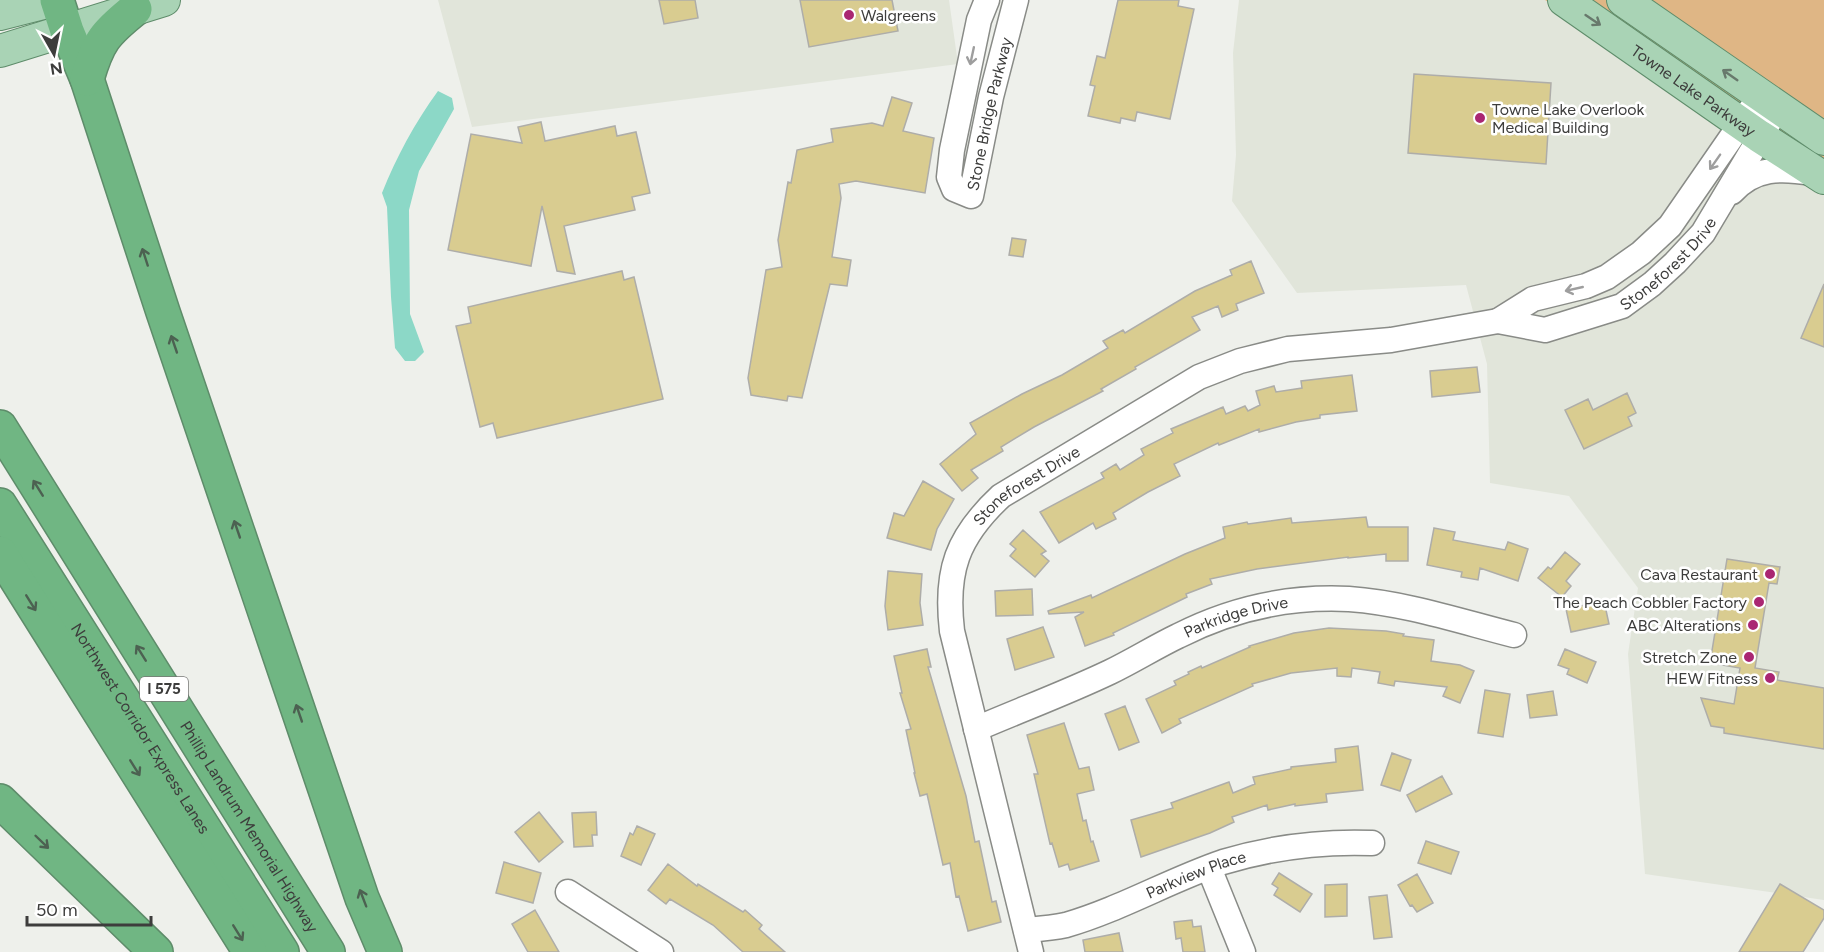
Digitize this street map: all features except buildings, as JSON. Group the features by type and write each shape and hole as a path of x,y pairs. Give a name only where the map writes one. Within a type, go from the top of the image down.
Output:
{"highway":[{"path":"56,0 87,79 163,312 362,898 385,952"},
{"path":"87,79 94,55 105,35 149,4"},
{"name":"Phillip Landrum Memorial Highway","path":"0,427 328,952"},
{"name":"Northwest Corridor Express Lanes","path":"0,505 282,952"},
{"path":"0,553 250,952"},
{"path":"0,801 156,952"}],"main road":[{"path":"0,14 56,0"},
{"name":"Towne Lake Parkway","path":"1564,0 1820,176"},
{"name":"Towne Lake Parkway","path":"1623,0 1824,139"},
{"path":"0,51 149,4"}],"street":[{"name":"Stone Bridge Parkway","path":"987,0 979,20 952,150 949,177 954,189 971,196 993,86 1016,0"},
{"name":"Stoneforest Drive","path":"1497,321 1533,299 1586,286 1607,276 1641,253 1670,226 1750,130 1768,102"},
{"name":"Stoneforest Drive","path":"1028,941 952,631 948,604 957,555 968,533 983,513 1001,496 1199,376 1240,361 1288,349 1391,340 1497,321 1545,330 1622,306 1652,284 1703,233 1722,203 1750,130"},
{"path":"1722,203 1736,188 1751,176 1762,171 1789,169 1820,176"},
{"name":"Parkridge Drive","path":"976,729 1112,671 1202,624 1249,609 1274,604 1323,599 1373,601 1421,610 1514,635"},
{"name":"Parkview Place","path":"1028,941 1209,868 1264,851 1289,846 1338,842 1372,843"},
{"path":"1209,868 1243,952"},
{"path":"567,892 661,952"}],"shaded area":[{"path":"438,0 949,0 958,64 472,127"},
{"path":"1239,0 1545,0 1765,146 1824,174 1824,900 1645,874 1628,654 1638,588 1569,496 1490,483 1487,364 1466,285 1297,293 1232,201 1236,155 1233,53"},
{"path":"1545,0 1824,0 1824,174 1765,146"},
{"path":"438,91 452,98 454,109 419,171 409,210 410,314 424,352 415,361 405,361 395,348 387,207 382,193 407,140"}],"place":[{"name":"Walgreens","path":"849,15"},
{"name":"Towne Lake Overlook Medical Building","path":"1480,118"},
{"name":"Cava Restaurant","path":"1770,574"},
{"name":"The Peach Cobbler Factory","path":"1759,602"},
{"name":"ABC Alterations","path":"1753,625"},
{"name":"Stretch Zone","path":"1749,657"},
{"name":"HEW Fitness","path":"1770,678"}]}
